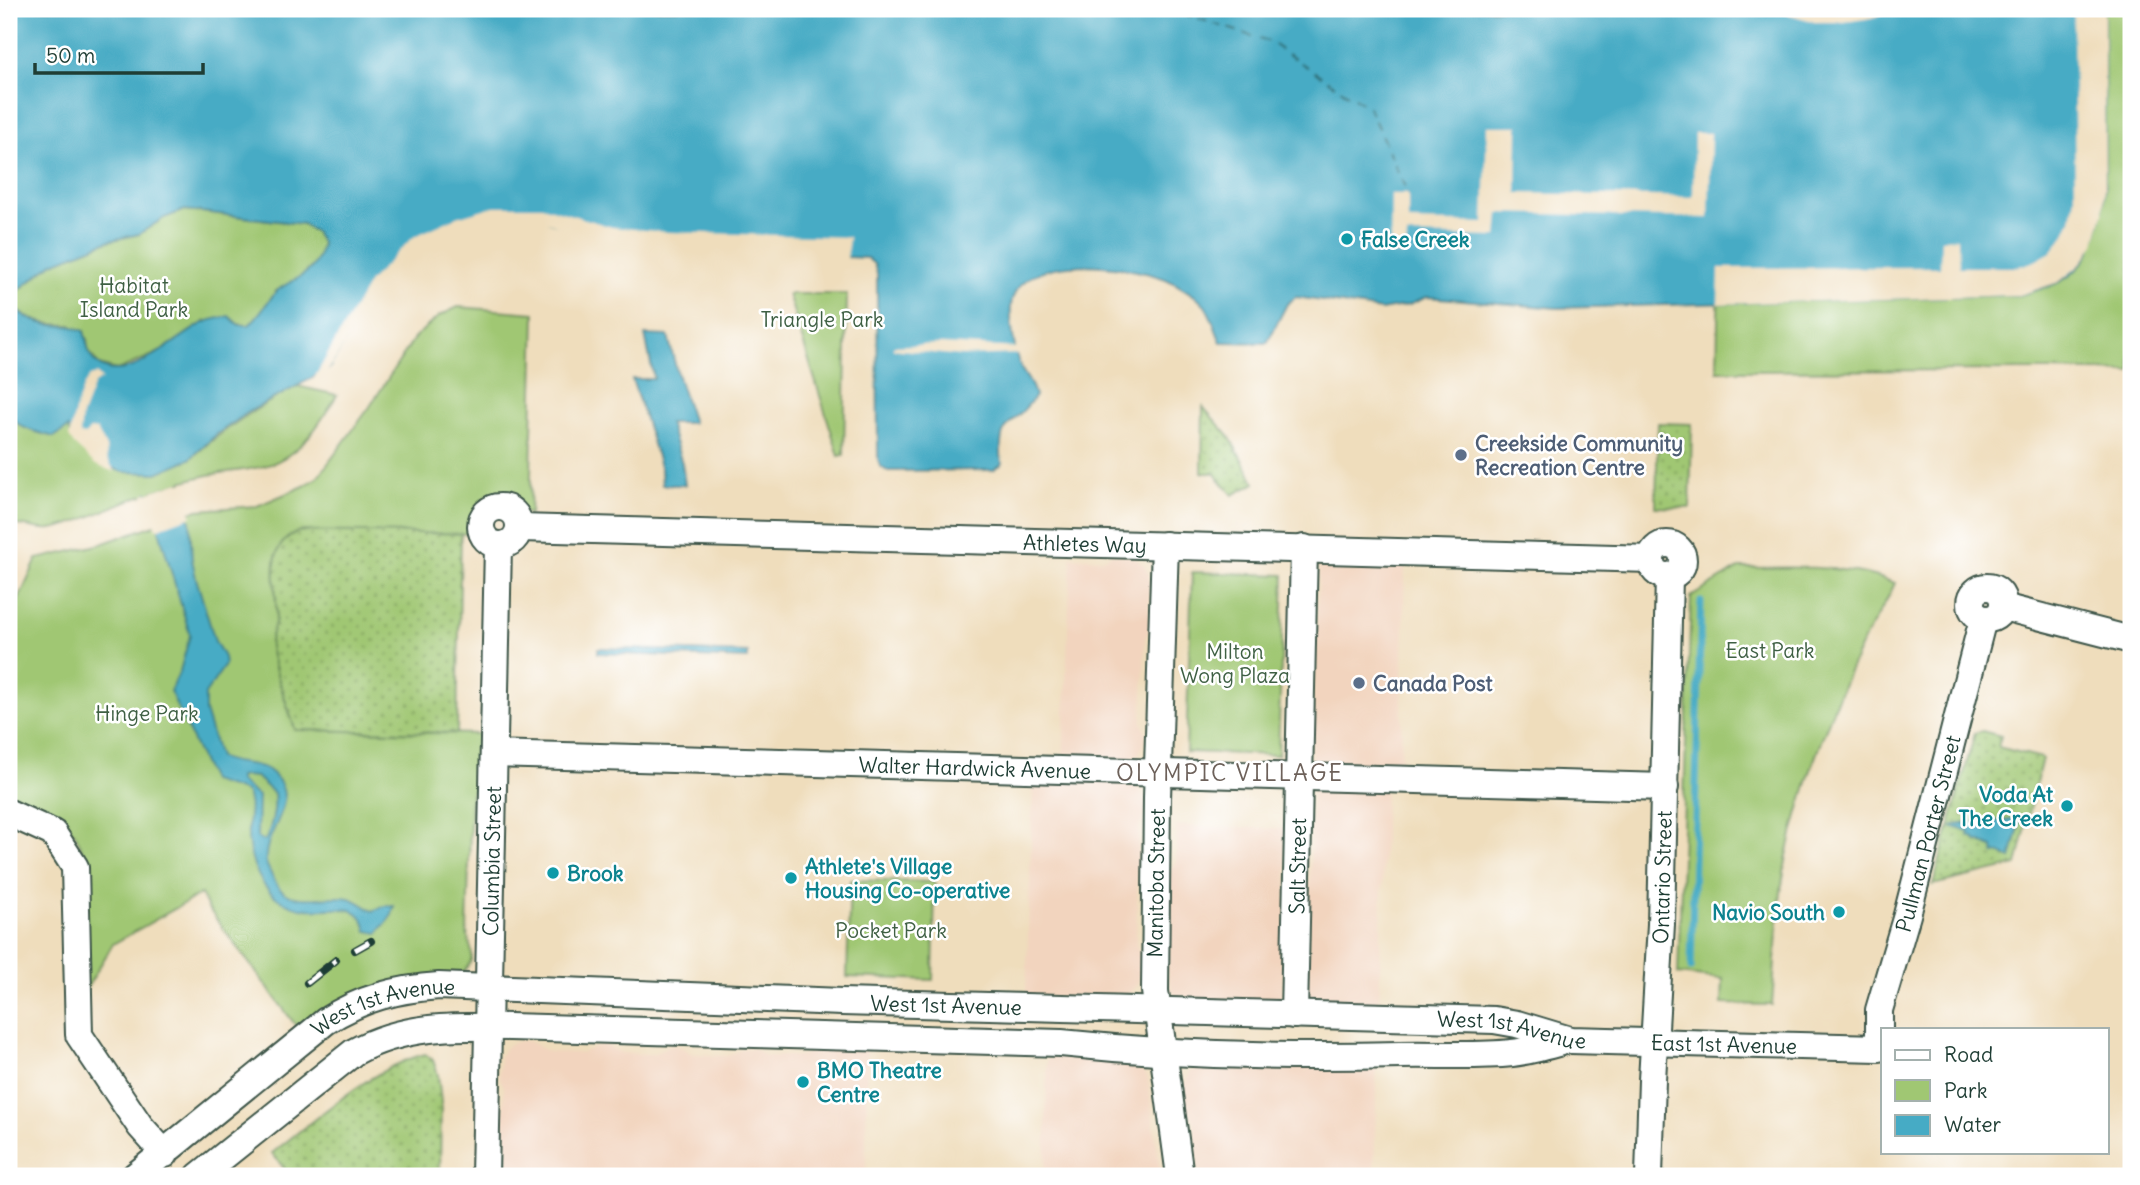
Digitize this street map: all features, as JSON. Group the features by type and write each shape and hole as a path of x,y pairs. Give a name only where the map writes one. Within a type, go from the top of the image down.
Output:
{"street":[{"path":"499,507 510,509 517,517 520,528 515,539 498,545 488,541 481,532 482,520 488,511 499,507"},
{"name":"Athletes Way","path":"520,528 1304,548 1660,567"},
{"name":"Columbia Street","path":"485,1176 498,545"},
{"name":"Manitoba Street","path":"1165,545 1155,991 1180,1176"},
{"name":"Salt Street","path":"1294,1015 1304,548"},
{"name":"Ontario Street","path":"1648,1176 1661,936 1665,787 1660,567"},
{"name":"Pullman Porter Street","path":"1879,1048 1879,1010 1993,613 2131,640"},
{"name":"Walter Hardwick Avenue","path":"494,754 1665,787"},
{"path":"9,813 53,833 75,867 79,1035 140,1126 165,1154"},
{"name":"West 1st Avenue","path":"140,1175 341,1011 375,996 403,989 439,986 1158,1012 1494,1020 1570,1040"},
{"name":"West 1st Avenue","path":"199,1176 354,1052 396,1034 422,1029 487,1027 1061,1043 1164,1052 1313,1057 1494,1055 1515,1053 1570,1040"},
{"name":"East 1st Avenue","path":"1570,1040 1879,1048"}],"shaded area":[{"path":"1112,554 1133,557 1144,565 1149,575 1149,631 1145,638 1142,722 1146,741 1138,755 1129,760 1063,759 1071,557 1103,559"},
{"path":"1323,562 1405,563 1401,770 1313,764 1311,758 1319,568"},
{"path":"1033,779 1128,782 1143,795 1146,804 1139,826 1136,944 1142,966 1138,983 1129,995 1114,1000 1026,996"},
{"path":"1314,790 1385,790 1379,1008 1313,1002 1307,997"},
{"path":"1177,826 1289,829 1280,1000 1178,998 1173,993 1167,971 1168,873 1176,862"},
{"path":"528,1041 549,1052 582,1053 605,1045 622,1053 653,1054 670,1045 681,1047 693,1054 727,1056 744,1048 754,1049 767,1056 800,1056 818,1048 867,1048 866,1176 508,1176 503,1169 504,1087 499,1076 500,1056 507,1046"},
{"path":"1054,1054 1124,1061 1132,1063 1144,1072 1148,1079 1161,1176 1045,1176 1047,1059"},
{"path":"1206,1065 1377,1065 1374,1176 1199,1176 1194,1121 1184,1105 1184,1085 1191,1071"}],"green space":[{"path":"2073,9 2131,9 2131,372 1717,371 1719,268"},
{"name":"Habitat Island Park","path":"185,210 303,224 315,232 322,244 319,260 298,280 276,291 249,325 206,321 158,353 117,370 99,365 88,350 87,339 71,325 39,322 11,306 10,297 53,263 108,241 139,234 164,218"},
{"name":"Triangle Park","path":"788,294 847,294 844,455 839,456"},
{"name":"Hinge Park","path":"458,307 535,313 530,515 510,502 495,500 488,502 478,512 474,534 300,531 288,537 276,556 276,616 270,643 295,730 480,734 478,785 471,794 467,933 472,956 469,965 459,976 300,1031 208,908 201,894 113,944 82,996 83,852 75,833 59,819 9,792 9,621 37,559 98,545 197,510 257,506 304,486 318,477 369,408 415,337 439,316"},
{"path":"297,386 337,395 305,441 283,459 257,468 208,475 183,482 60,527 46,529 9,525 9,409 11,418 68,428 76,442 190,459 241,419"},
{"path":"1203,407 1229,436 1255,483 1233,495 1214,473 1202,473"},
{"path":"1658,423 1692,424 1690,508 1656,507"},
{"path":"300,531 461,533 457,733 295,730 270,643 276,616 276,556 288,537"},
{"name":"East Park","path":"1739,568 1837,569 1895,583 1861,645 1827,726 1801,801 1781,889 1772,1005 1722,1004 1723,979 1678,974 1691,597"},
{"name":"Milton Wong Plaza","path":"1192,572 1284,575 1278,755 1186,752"},
{"path":"1982,731 2001,736 1998,747 2042,758 2017,865 1933,885 1975,733"},
{"name":"Pocket Park","path":"850,880 935,882 933,980 847,977"},
{"path":"425,1054 433,1060 438,1075 441,1101 440,1176 290,1176 272,1153 364,1083 404,1061"}],"water":[{"name":"False Creek","path":"9,9 2104,9 2105,189 2098,230 2088,255 2070,276 2020,295 1557,308 1427,297 1409,305 1381,310 1296,297 1287,304 1267,343 1221,342 1203,303 1167,280 1147,273 1103,266 1057,268 1037,274 1022,284 1012,300 1016,354 1035,396 1004,430 1002,464 993,470 887,471 880,466 878,459 877,274 874,264 867,258 630,247 534,217 472,225 438,237 407,257 368,301 329,369 250,411 217,434 190,459 157,473 123,472 98,463 76,442 68,428 54,437 33,431 20,426 9,409","holes":["185,210 303,224 315,232 322,244 319,255 306,273 278,290 249,325 239,325 229,316 208,321 155,355 125,369 111,370 95,362 84,331 40,323 11,306 10,297 53,263 108,241 139,234 164,218"]},
{"path":"645,335 668,336 693,423 669,423 682,463 685,485 662,485 661,469 632,379 654,379"},
{"path":"148,493 180,501 190,520 196,578 225,665 205,694 205,711 219,757 268,770 282,786 283,807 267,850 266,863 274,880 283,891 300,898 349,898 372,911 394,906 392,915 378,933 367,931 358,914 352,910 296,907 277,898 264,885 249,848 250,806 246,792 211,781 170,691 180,671 190,635","holes":["239,777 256,777 274,793 272,823 263,841 257,837 258,796 239,781"]},
{"path":"598,648 748,653 748,659 598,653"},
{"path":"2021,818 2011,859 1999,853 1994,854 1993,847 1975,840 1969,836 1970,832 1951,826 1985,820 2002,821"}],"pier":[{"path":"1769,9 1897,9 1872,18 1816,22"},
{"path":"2073,9 2104,9 2103,214 2095,244 2079,266 2059,282 2020,295 1718,304 1719,268 1940,267 1941,239 1958,238 1959,267 2017,267 2051,252 2064,236 2071,220 2075,197"},
{"path":"1487,126 1518,126 1517,193 1693,197 1694,133 1711,133 1709,218 1499,213 1497,237 1407,235 1406,255 1390,254 1391,194 1408,194 1408,221 1484,223"},
{"path":"494,206 542,206 612,227 668,232 849,237 847,260 630,250 606,246 551,223 534,221 473,229 439,240 409,260 370,303 326,374 312,382 369,282 403,247 415,236 457,217"},
{"path":"940,344 1020,348 1021,354 962,356 893,349 893,346"},
{"path":"97,374 102,379 94,384 82,415 80,434 85,435 90,429 97,430 115,472 96,465 69,437 85,383 90,376"},
{"path":"179,482 192,516 156,529 144,494"}],"waterway":[{"path":"1691,968 1701,602"}],"ferry route":[{"path":"1168,9 1268,41 1369,108 1408,194"}],"railway":[{"path":"355,950 371,941"},
{"path":"307,983 336,960"}],"place":[{"name":"False Creek","path":"1347,239"},
{"name":"Creekside Community Recreation Centre","path":"1461,455"},
{"name":"Canada Post","path":"1359,683"},
{"name":"Voda At The Creek","path":"2067,806"},
{"name":"Brook","path":"553,873"},
{"name":"Athlete's Village Housing Co-operative","path":"791,878"},
{"name":"Navio South","path":"1839,912"},
{"name":"BMO Theatre Centre","path":"803,1082"}],"district":[{"name":"OLYMPIC VILLAGE","path":"1230,772"}]}
